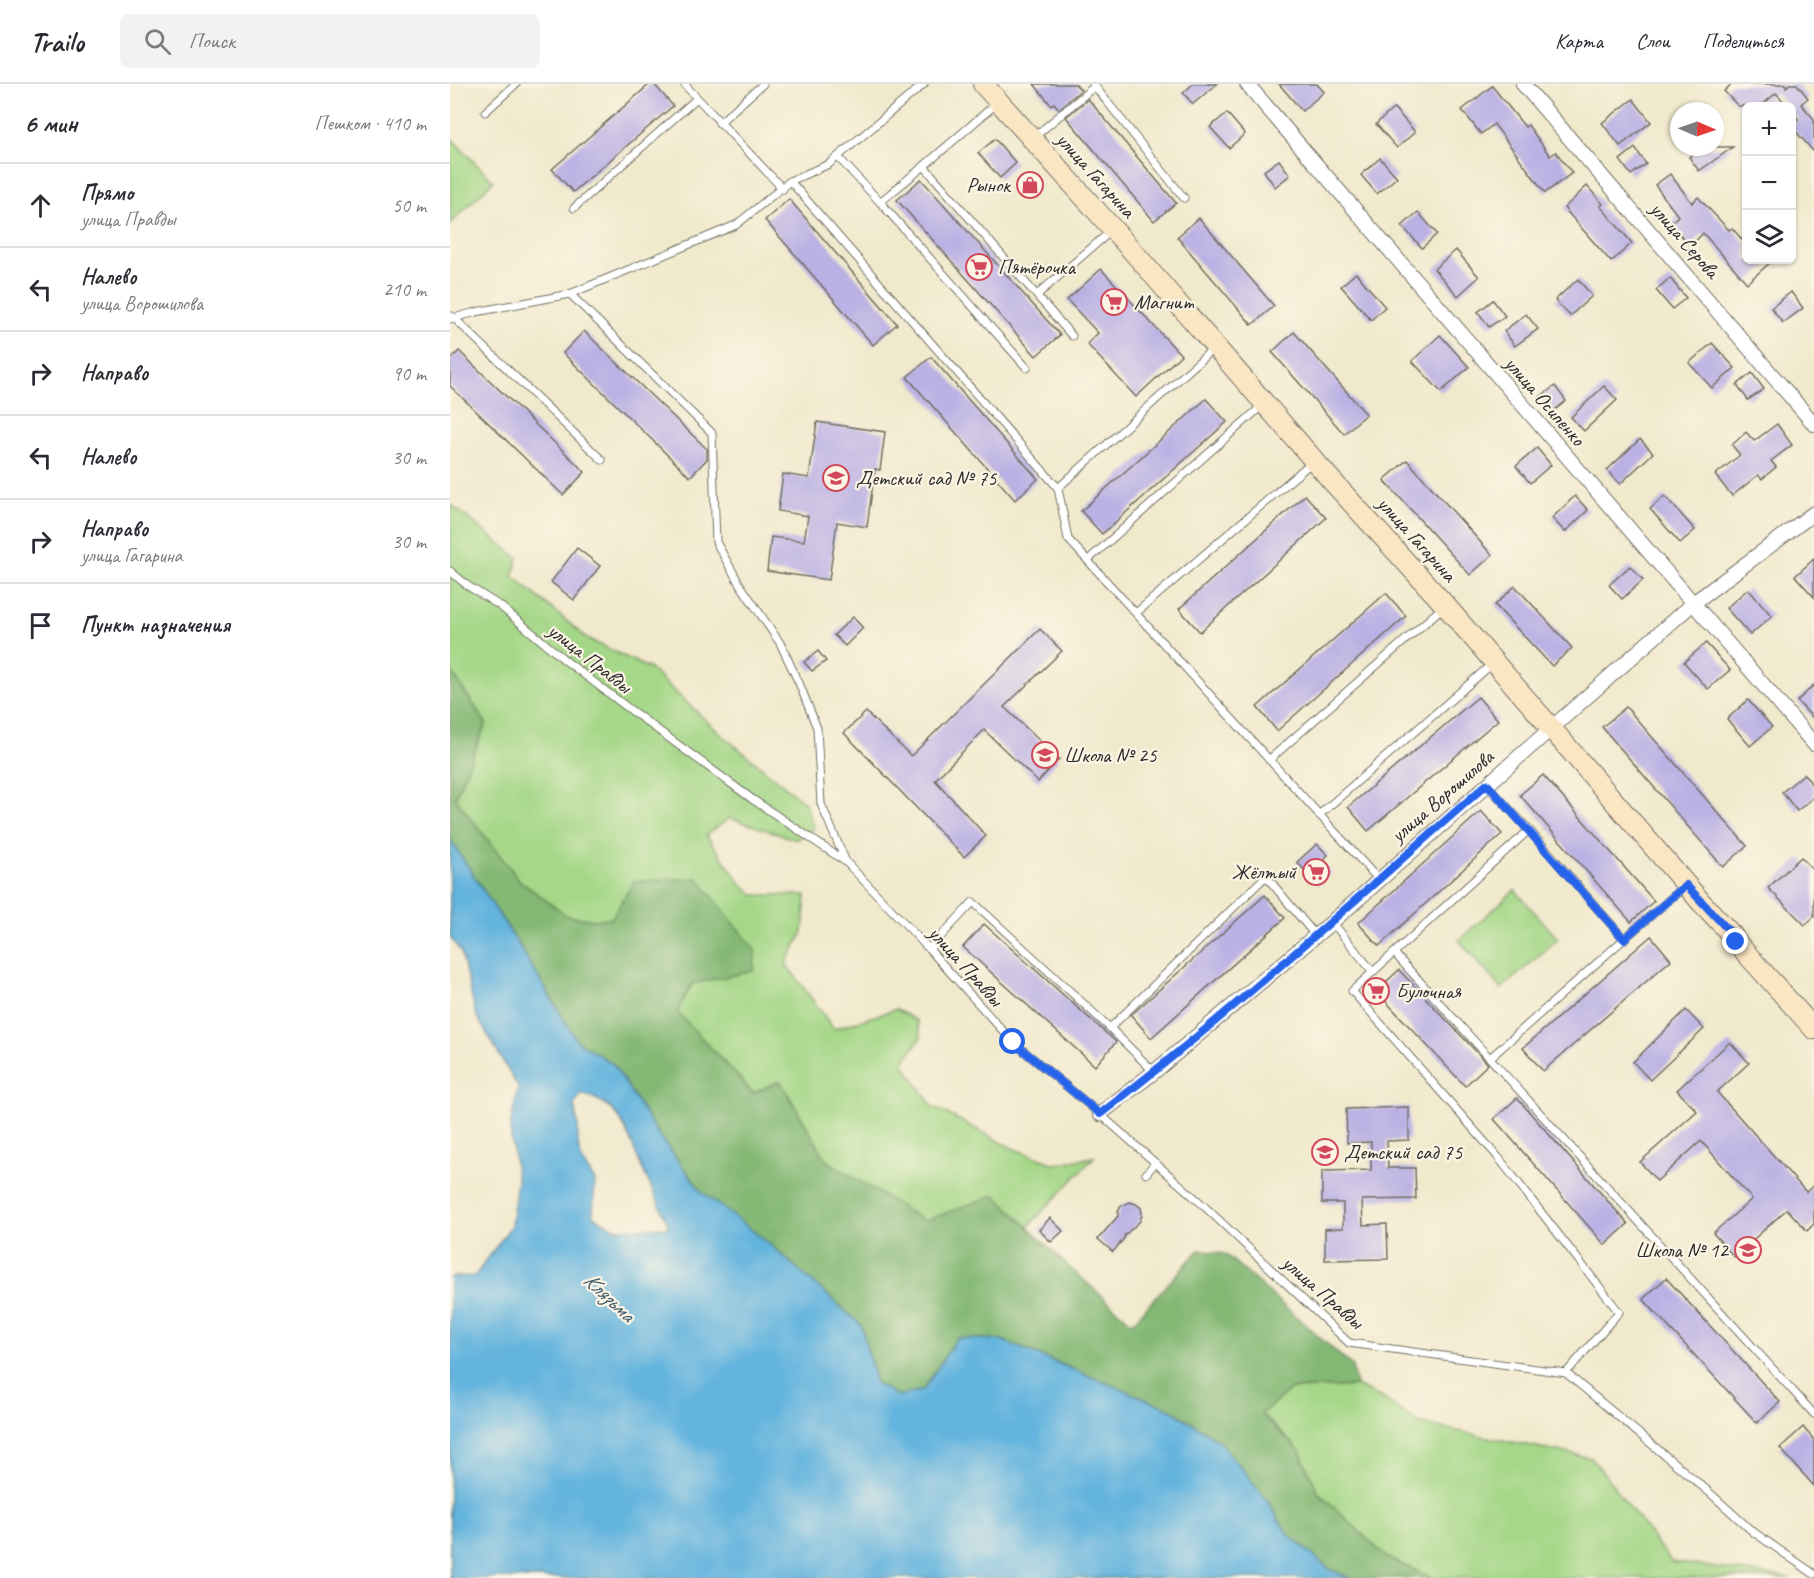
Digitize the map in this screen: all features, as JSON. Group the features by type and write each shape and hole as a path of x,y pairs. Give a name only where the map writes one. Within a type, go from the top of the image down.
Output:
{"main road":[{"name":"улица Гагарина","path":"983,84 1216,346 1264,404 1445,605 1550,729 1814,1029"}],"street":[{"name":"улица Осипенко","path":"1247,84 1814,744"},
{"name":"улица Серова","path":"1523,84 1814,424"},
{"name":"улица Ворошилова","path":"1100,1114 1154,1072 1332,922 1692,604 1814,513"}],"lane":[{"path":"485,112 516,84"},
{"path":"684,84 783,189"},
{"path":"719,123 763,84"},
{"path":"451,318 570,294 736,225 790,181 829,164 924,84"},
{"path":"1032,139 1094,85 1184,198"},
{"path":"574,208 697,98"},
{"path":"879,202 998,101"},
{"path":"838,157 1027,368"},
{"path":"924,166 1072,336"},
{"path":"790,181 1058,488 1068,539 1378,879"},
{"path":"1037,296 1113,229"},
{"path":"570,294 712,433 716,542 780,643 799,683 817,728 821,804 846,862"},
{"path":"451,318 602,460"},
{"path":"1058,488 1216,346"},
{"path":"1088,560 1264,404"},
{"path":"1136,613 1314,460"},
{"name":"улица Правды","path":"450,572 500,606 566,661 656,729 752,799 846,862 1013,1042 1100,1114 1203,1205 1349,1343 1566,1373"},
{"path":"1269,760 1445,605"},
{"path":"1319,815 1494,662"},
{"path":"1487,784 1624,939"},
{"path":"1529,830 1352,991 1498,1157 1619,1312 1566,1373 1709,1492 1752,1531 1814,1574"},
{"path":"1110,1028 1266,876 1315,935"},
{"path":"1490,1058 1686,885"},
{"path":"929,949 973,902 1110,1028 1154,1072"},
{"path":"1332,922 1373,972"},
{"path":"1395,952 1814,1414"},
{"path":"1146,1174 1155,1163"}],"green space":[{"path":"450,137 493,181 450,224"},
{"path":"450,504 518,558 513,576 588,639 650,669 722,735 805,803 814,828 797,840 730,818 706,835 740,882 754,895 806,895 803,932 786,964 834,1029 896,1009 917,1021 921,1037 903,1063 932,1106 1012,1148 1055,1164 1094,1157 1028,1227 995,1195 924,1222 827,1161 780,1081 753,1093 677,1012 692,984 612,919 595,920 567,916 520,881 455,798 486,723 450,670"},
{"path":"450,670 486,723 455,798 520,881 567,916 595,920 612,918 634,881 698,878 755,950 754,971 692,984 677,1012 753,1093 780,1081 827,1161 924,1221 995,1195 1069,1267 1132,1323 1199,1250 1225,1254 1352,1366 1356,1386 1291,1389 1261,1414 1299,1450 1318,1492 1386,1557 1432,1578 1350,1578 1329,1569 1287,1533 1265,1497 1218,1440 1170,1409 1002,1340 957,1338 923,1390 898,1396 876,1384 861,1325 766,1241 702,1192 660,1137 613,1064 577,1041 450,839"},
{"path":"1515,890 1558,939 1501,989 1459,940"},
{"path":"1356,1386 1382,1398 1418,1423 1592,1458 1671,1562 1791,1578 1432,1578 1386,1557 1318,1492 1299,1450 1261,1414 1291,1389"}],"water":[{"name":"Клязьма","path":"450,839 577,1041 613,1064 660,1137 702,1192 766,1241 861,1325 876,1384 898,1396 923,1390 957,1338 1001,1340 1170,1409 1218,1440 1265,1497 1287,1533 1329,1569 1350,1578 450,1578 450,1277 475,1276 511,1226 517,1181 510,1128 518,1087 476,1015 461,952 450,937","holes":["581,1094 607,1105 623,1124 669,1227 616,1229 593,1216 595,1181 581,1159 574,1105"]}],"building":[{"path":"650,84 654,84 673,106 573,192 552,169"},
{"path":"1034,84 1075,84 1081,90 1059,109 1054,103 1051,105"},
{"path":"1193,84 1217,84 1193,104 1183,93"},
{"path":"1279,84 1317,84 1324,92 1302,111"},
{"path":"1732,84 1786,84 1786,87 1790,84 1797,84 1808,98 1801,104 1814,119 1814,152 1796,132 1798,119 1796,102 1784,102 1776,93 1766,102 1742,102 1742,106 1738,106 1724,91"},
{"path":"1492,86 1525,127 1528,125 1550,156 1556,152 1572,173 1545,193 1494,124 1481,134 1462,110"},
{"path":"1088,99 1176,203 1154,221 1066,117"},
{"path":"1633,99 1651,122 1620,146 1602,123"},
{"path":"1394,108 1415,132 1397,148 1376,124"},
{"path":"1227,113 1245,134 1229,148 1210,127"},
{"path":"995,139 1016,163 1000,178 978,153"},
{"path":"1724,147 1733,147 1724,153"},
{"path":"1635,148 1646,164 1631,175 1620,160"},
{"path":"1690,156 1720,156 1699,171"},
{"path":"1380,158 1397,177 1377,194 1361,175"},
{"path":"1279,160 1290,175 1275,187 1264,171"},
{"path":"1670,174 1692,203 1698,197 1729,230 1732,228 1742,239 1742,264 1768,264 1747,283 1703,233 1691,246 1670,224 1678,216 1655,185"},
{"name":"Пятёрочка","path":"921,179 1060,335 1036,356 897,200"},
{"path":"1587,186 1603,204 1600,206 1632,243 1611,262 1564,208"},
{"path":"789,199 897,324 873,345 765,220"},
{"path":"1418,212 1437,234 1422,248 1402,226"},
{"path":"1199,218 1274,306 1252,325 1177,237"},
{"path":"1456,250 1479,277 1458,296 1434,269"},
{"path":"1101,269 1181,355 1136,397 1087,344 1098,333 1067,300"},
{"path":"1356,273 1385,307 1371,320 1341,286"},
{"path":"1670,278 1686,298 1672,309 1656,290"},
{"path":"1578,279 1592,296 1570,316 1555,300"},
{"path":"1791,292 1803,308 1783,323 1771,308"},
{"path":"1493,300 1505,316 1489,327 1478,312"},
{"path":"1526,314 1538,329 1515,346 1504,331"},
{"path":"584,331 707,449 707,459 690,477 563,353"},
{"path":"1294,332 1366,414 1344,434 1272,352"},
{"path":"1440,335 1469,367 1441,392 1412,361"},
{"path":"1712,343 1735,368 1712,388 1689,363"},
{"path":"459,351 585,472 563,495 450,386 450,360"},
{"path":"931,357 1038,479 1015,500 907,377"},
{"path":"1752,373 1764,389 1748,400 1737,385"},
{"path":"1555,386 1566,401 1551,413 1540,397"},
{"path":"1604,386 1617,400 1584,431 1571,417"},
{"path":"1206,399 1227,422 1102,534 1081,511"},
{"path":"817,422 885,432 880,470 875,469 867,527 837,522 829,580 767,571 771,537 804,541 808,516 778,511 783,474 809,478"},
{"path":"1777,424 1792,445 1771,461 1776,467 1762,479 1758,475 1732,496 1715,475 1740,455 1732,445 1746,432 1754,441"},
{"path":"1640,439 1653,453 1620,484 1607,470"},
{"path":"1537,448 1551,465 1530,483 1516,466"},
{"path":"1407,460 1492,555 1470,575 1384,480"},
{"path":"1305,495 1326,518 1200,632 1179,609"},
{"path":"1575,496 1588,510 1565,532 1552,518"},
{"path":"1665,496 1695,530 1680,543 1650,509"},
{"path":"577,548 600,566 574,600 551,582"},
{"path":"1814,559 1814,597 1795,576"},
{"path":"1630,566 1643,580 1622,599 1609,585"},
{"path":"1515,586 1572,648 1552,666 1495,605"},
{"path":"1748,589 1772,616 1750,635 1726,608"},
{"path":"1386,593 1406,616 1277,731 1257,707"},
{"path":"853,617 863,628 845,646 834,635"},
{"path":"1040,629 1062,651 1004,707 1059,759 1038,782 984,730 935,780 986,836 964,857 844,733 866,712 911,756"},
{"path":"1706,643 1730,670 1708,689 1684,662"},
{"path":"818,651 826,661 812,671 804,662"},
{"path":"1814,685 1814,719 1797,701"},
{"path":"1478,697 1498,720 1368,831 1348,807"},
{"path":"1748,700 1772,727 1750,746 1727,719"},
{"path":"1626,707 1747,846 1723,867 1602,727"},
{"path":"1804,774 1814,787 1814,797 1797,811 1782,792"},
{"path":"1543,775 1654,901 1631,922 1520,795"},
{"path":"1481,811 1502,834 1379,946 1358,923"},
{"path":"1317,844 1328,855 1321,862 1331,873 1318,885 1297,862"},
{"path":"1801,857 1814,871 1814,917 1805,925 1768,888"},
{"path":"1265,895 1285,918 1151,1038 1131,1015"},
{"path":"984,924 1116,1042 1095,1066 963,947"},
{"path":"1651,936 1671,960 1543,1071 1523,1048"},
{"path":"1399,970 1488,1064 1465,1086 1376,991"},
{"path":"1686,1010 1704,1029 1650,1080 1633,1062"},
{"path":"1730,1042 1749,1063 1717,1092 1806,1192 1814,1185 1814,1224 1807,1231 1787,1209 1734,1257 1713,1233 1752,1199 1701,1141 1657,1181 1640,1162 1697,1111 1677,1090"},
{"path":"1517,1098 1628,1224 1605,1245 1494,1119"},
{"path":"1409,1107 1409,1140 1387,1141 1388,1168 1415,1168 1416,1199 1362,1200 1363,1225 1387,1224 1388,1259 1325,1260 1325,1229 1343,1228 1343,1203 1322,1203 1322,1171 1371,1170 1371,1142 1347,1143 1346,1109"},
{"path":"1130,1202 1141,1208 1140,1221 1124,1236 1113,1252 1098,1239 1118,1216 1121,1206"},
{"path":"1050,1218 1063,1231 1051,1242 1039,1230"},
{"path":"1666,1278 1780,1402 1757,1423 1643,1299"},
{"path":"1803,1427 1814,1440 1814,1486 1780,1448"}],"place":[{"name":"Рынок","path":"1030,185"},
{"name":"Пятёрочка","path":"979,267"},
{"name":"Магнит","path":"1114,302"},
{"name":"Детский сад № 75","path":"836,478"},
{"name":"Школа № 25","path":"1045,755"},
{"name":"Жёлтый","path":"1316,872"},
{"name":"Булочная","path":"1376,991"},
{"name":"Детский сад 75","path":"1325,1152"},
{"name":"Школа № 12","path":"1748,1250"}],"route":[{"path":"1013,1042 1100,1114 1154,1072 1332,922 1487,784 1624,939 1686,885 1732,934 1736,942"}]}
